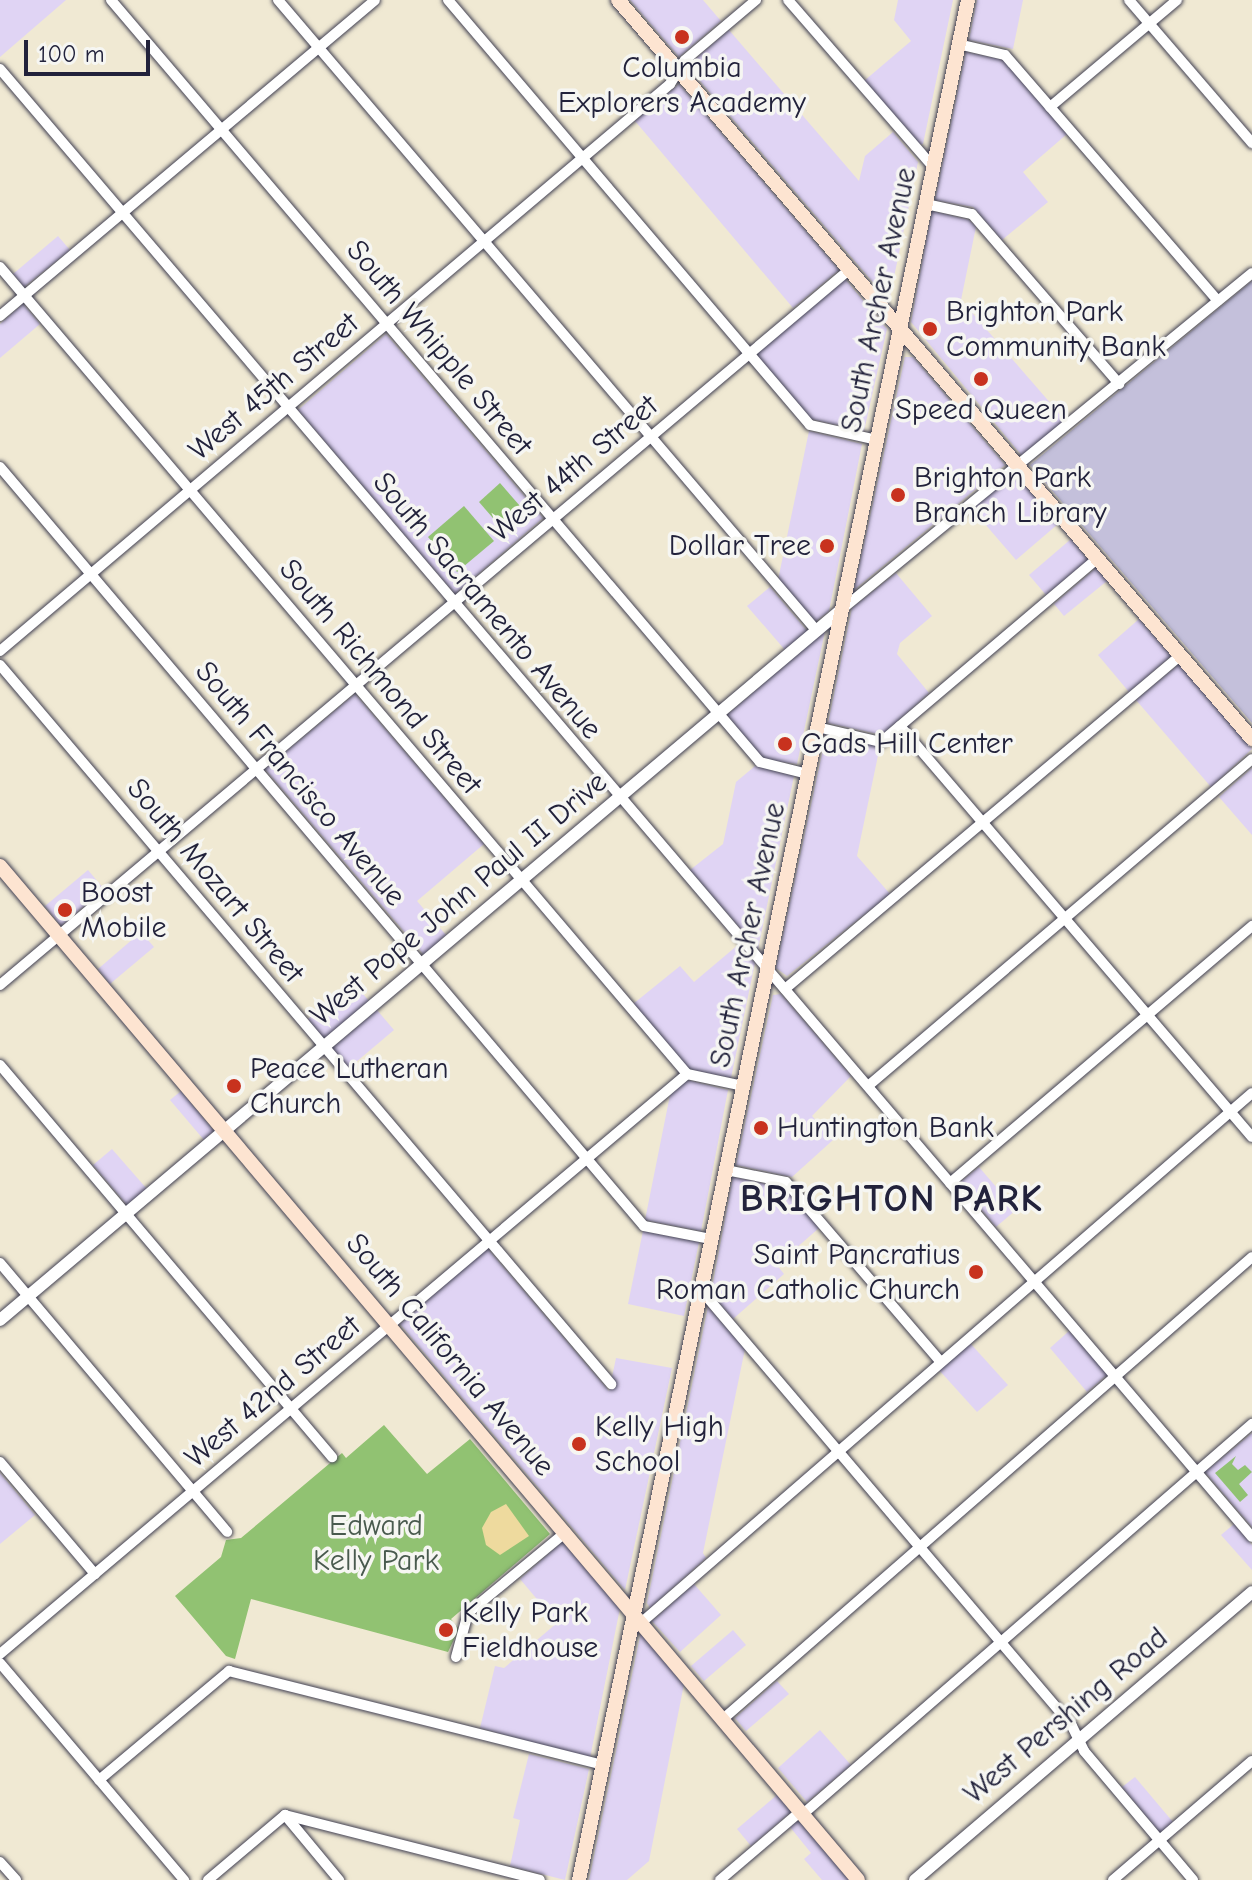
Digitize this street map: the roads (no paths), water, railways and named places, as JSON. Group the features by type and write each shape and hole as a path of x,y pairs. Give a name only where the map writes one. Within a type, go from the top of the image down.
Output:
{"main road":[{"path":"618,0 1252,739"},
{"name":"South Archer Avenue","path":"579,1880 638,1617 766,967 968,0"},
{"name":"South California Avenue","path":"0,866 858,1880"}],"street":[{"name":"South Whipple Street","path":"111,0 760,762 808,774"},
{"path":"278,0 817,631"},
{"path":"0,316 375,0"},
{"path":"448,0 810,425 877,440"},
{"name":"West 45th Street","path":"0,651 670,84 678,71 756,0"},
{"path":"788,0 933,167"},
{"path":"1129,0 1252,143"},
{"path":"1050,107 1177,0"},
{"path":"958,44 1005,55 1218,301"},
{"name":"South Sacramento Avenue","path":"0,69 1252,1537"},
{"path":"926,204 972,214 1119,384"},
{"name":"South Richmond Street","path":"0,267 687,1074"},
{"name":"West 44th Street","path":"0,985 850,269"},
{"path":"841,610 1252,273"},
{"name":"South Francisco Avenue","path":"0,467 644,1226 711,1239"},
{"path":"817,727 881,742 1098,558"},
{"name":"West Pope John Paul II Drive","path":"0,1320 841,610"},
{"path":"785,989 1181,655"},
{"name":"South Mozart Street","path":"0,665 611,1384"},
{"path":"900,726 1252,1137"},
{"path":"868,1086 1252,759"},
{"path":"950,1183 1252,926"},
{"path":"0,1065 332,1457"},
{"path":"687,1074 743,1086"},
{"name":"West 42nd Street","path":"0,1654 687,1074"},
{"path":"638,1617 1252,1093"},
{"path":"726,1170 786,1182 940,1361"},
{"path":"723,1719 1252,1257"},
{"path":"0,1263 227,1532"},
{"path":"701,1290 1001,1642 1193,1880"},
{"path":"720,1880 1252,1424"},
{"path":"0,1462 95,1574"},
{"path":"456,1657 468,1613 566,1532"},
{"name":"West Pershing Road","path":"915,1880 1252,1592"},
{"path":"0,1663 184,1880"},
{"path":"99,1780 229,1671 603,1765"},
{"path":"1113,1880 1252,1761"},
{"path":"285,1815 500,1875 540,1880"},
{"path":"208,1880 285,1815"},
{"path":"285,1815 339,1880"},
{"path":"0,1862 16,1880"}],"place":[{"name":"Columbia Explorers Academy","path":"682,37"},
{"name":"Brighton Park Community Bank","path":"930,329"},
{"name":"Speed Queen","path":"981,379"},
{"name":"Brighton Park Branch Library","path":"898,495"},
{"name":"Dollar Tree","path":"827,546"},
{"name":"Gads Hill Center","path":"785,744"},
{"name":"Boost Mobile","path":"65,910"},
{"name":"Peace Lutheran Church","path":"234,1086"},
{"name":"Huntington Bank","path":"761,1128"},
{"name":"Saint Pancratius Roman Catholic Church","path":"976,1272"},
{"name":"Kelly High School","path":"579,1444"},
{"name":"Kelly Park Fieldhouse","path":"446,1630"}],"district":[{"name":"BRIGHTON PARK","path":"892,1200"}],"park label":[{"name":"Edward Kelly Park","path":"376,1543"}]}
